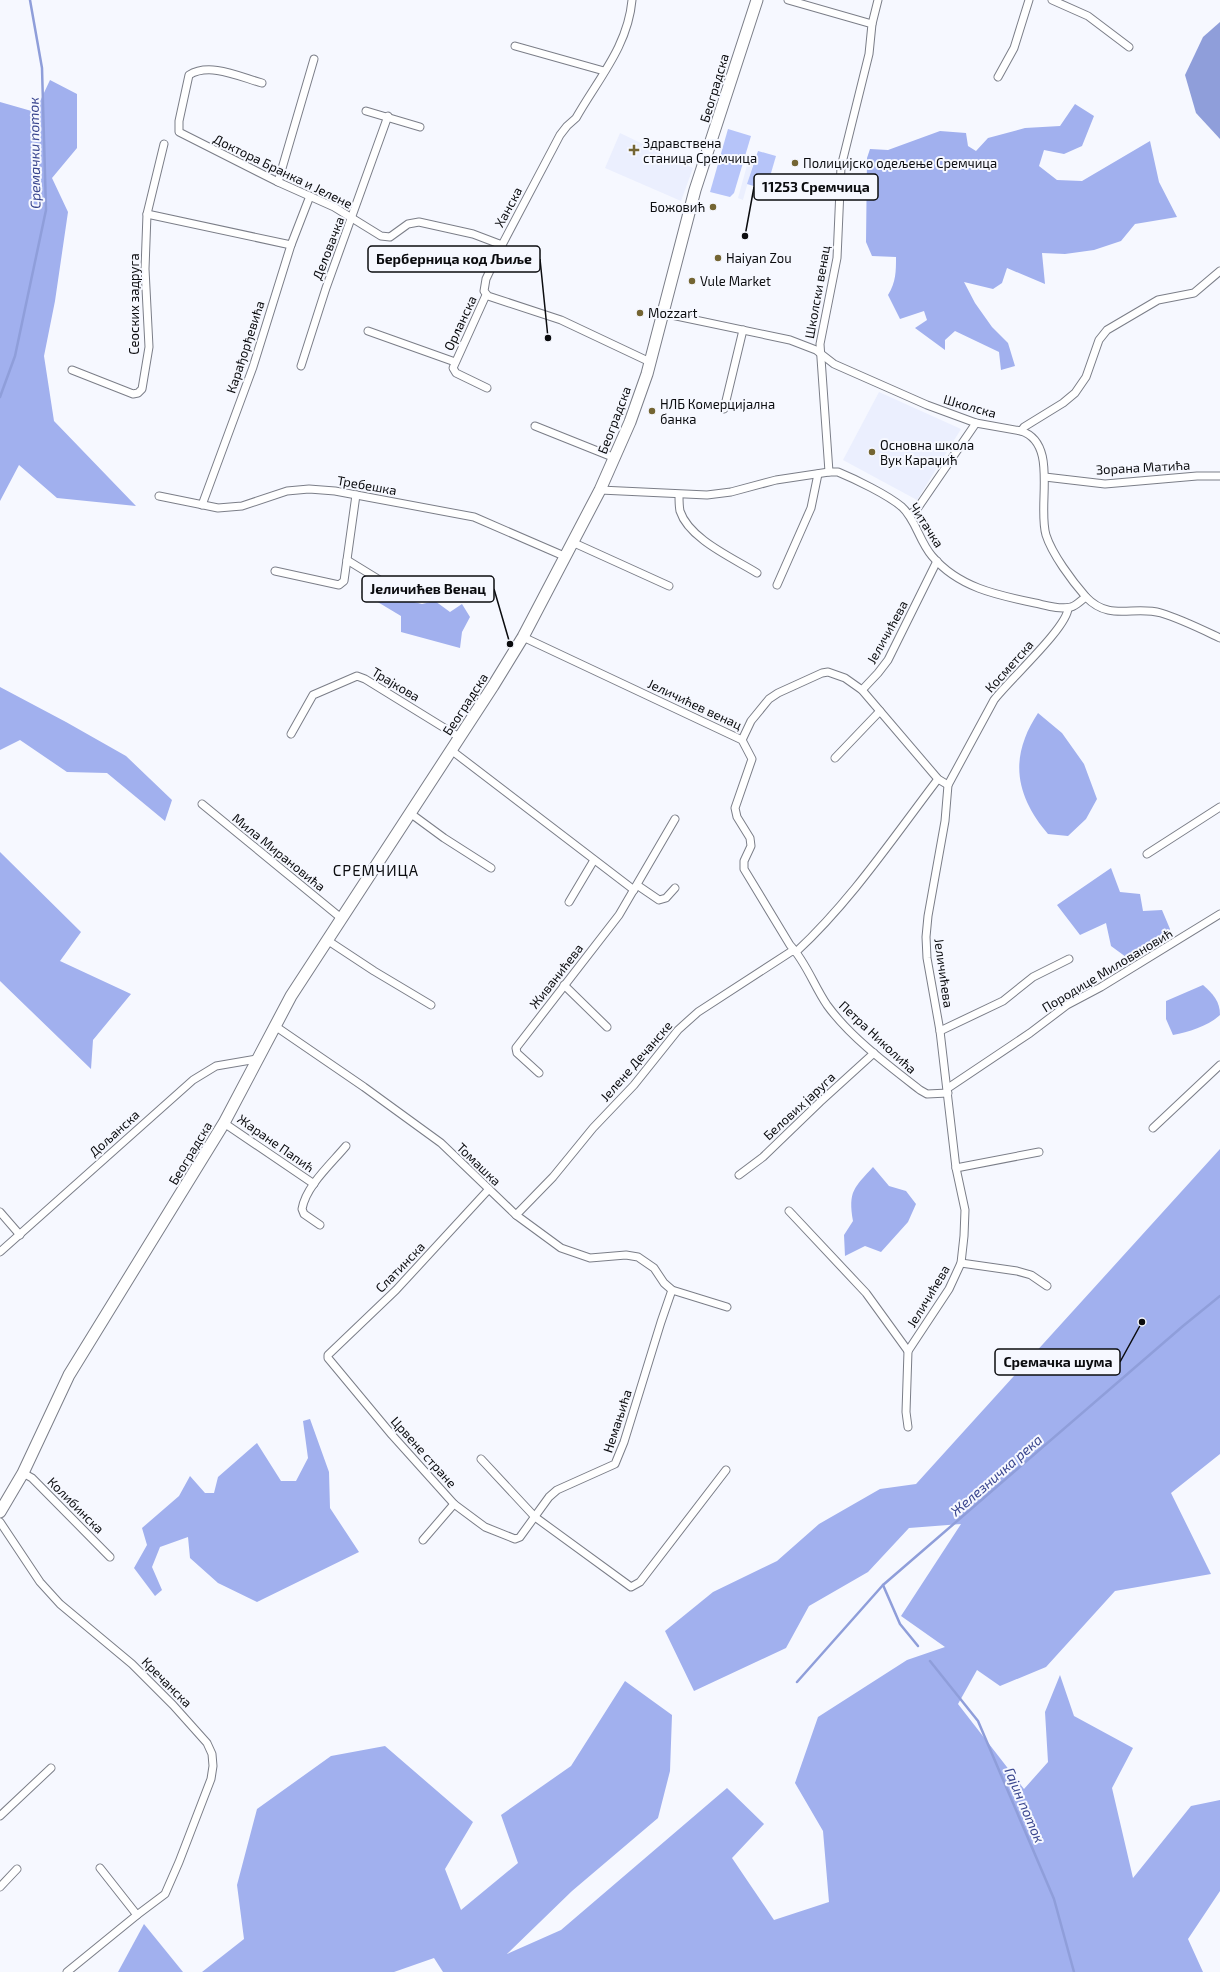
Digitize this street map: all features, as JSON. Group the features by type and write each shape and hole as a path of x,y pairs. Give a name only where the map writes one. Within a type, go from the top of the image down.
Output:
{"main road":[{"name":"Београдска","path":"0,1512 23,1473 69,1375 224,1123 275,1026 327,940 460,737 523,637 564,556 600,490 615,458 650,362 696,190 757,0"}],"street":[{"name":"Ханска","path":"486,295 484,286 502,245 560,134 576,118 620,47 626,32 632,0"},
{"path":"788,0 872,24"},
{"name":"Школски венац","path":"828,472 820,344 837,258 841,167 869,54 872,24 878,0"},
{"path":"998,77 1014,48 1029,0"},
{"path":"1052,0 1088,16 1129,47"},
{"path":"515,46 604,71"},
{"path":"278,182 314,59"},
{"name":"Доктора Бранка и Јелене","path":"262,83 215,70 200,70 188,74 179,122 179,132 278,182 334,207 386,237 413,222 473,234 502,245"},
{"path":"366,111 388,116 420,127"},
{"name":"Деловачка","path":"301,366 326,288 388,116"},
{"name":"Сеоских задруга","path":"72,370 132,394 138,393 142,389 149,347 145,269 147,214 164,144"},
{"name":"Карађорђевића","path":"202,505 253,367 291,245 310,196"},
{"path":"147,214 291,245"},
{"path":"1220,271 1194,293 1158,300 1107,330 1099,340 1086,377 1075,393 1063,403 1024,426 1021,431 1030,434 1038,443 1041,450 1045,477 1043,517 1046,534 1051,547 1086,597 1100,608 1110,611 1159,613 1220,638"},
{"path":"486,295 561,320 650,362"},
{"name":"Орланска","path":"486,295 453,368 455,372 487,388"},
{"name":"Школска","path":"662,313 790,340 812,347 834,364 927,405 976,423 1021,431"},
{"path":"724,409 743,330"},
{"path":"368,331 455,362"},
{"path":"909,515 917,508 976,423"},
{"path":"535,426 615,458"},
{"name":"Читачка","path":"600,490 679,495 718,494 776,480 828,472 844,475 893,500 909,515 928,551 937,561 961,580 974,587 1005,596 1068,608"},
{"path":"777,585 811,508 818,474"},
{"name":"Зорана Матића","path":"1045,477 1104,484 1197,476 1220,476"},
{"name":"Требешка","path":"159,496 218,508 242,506 287,492 309,489 335,491 474,517 564,556"},
{"path":"275,571 339,585 344,581 356,495"},
{"path":"679,495 680,510 691,529 707,543 757,573"},
{"path":"572,542 669,586"},
{"path":"347,560 404,595"},
{"name":"Јеличићева","path":"862,690 888,660 937,561"},
{"path":"1068,608 1074,606 1086,597"},
{"name":"Косметска","path":"948,785 1002,688 1050,638 1067,616 1068,608"},
{"name":"Јеличићев венац","path":"523,637 742,740 752,759 735,808 737,817 750,838 751,846 744,861 744,869 790,945 796,952"},
{"path":"742,740 751,721 769,699 778,693 822,673 837,674 862,690 938,779 948,785"},
{"name":"Трајкова","path":"291,734 313,695 357,676 365,679 460,737"},
{"path":"835,758 880,711"},
{"path":"451,750 594,860 635,888 658,900 666,898 675,888"},
{"path":"796,952 844,903 938,779"},
{"name":"Јеличићева","path":"908,1350 949,1289 961,1263 964,1236 964,1210 956,1168 948,1090 940,1032 927,958 926,937 945,821 948,785"},
{"name":"Мила Мирановића","path":"202,804 341,918"},
{"path":"1147,854 1220,807"},
{"path":"410,813 444,838 491,868"},
{"name":"Живанићева","path":"540,1073 517,1053 516,1048 619,914 675,819"},
{"path":"569,902 594,860"},
{"name":"Породице Миловановић","path":"948,1090 1030,1033 1067,1005 1101,987 1220,914"},
{"path":"327,940 374,971 431,1004"},
{"name":"Јелене Дечанске","path":"516,1215 553,1177 593,1128 634,1085 678,1030 698,1012 730,990 792,951 796,952"},
{"name":"Петра Николића","path":"796,952 815,986 831,1009 874,1053 927,1094 948,1090"},
{"path":"940,1032 1003,1001 1034,977 1069,959"},
{"path":"564,985 607,1027"},
{"name":"Томашка","path":"275,1026 364,1086 440,1143 516,1215 561,1248 590,1258 626,1255 638,1257 654,1268 664,1284 672,1290"},
{"name":"Белових јаруга","path":"739,1175 763,1157 874,1053"},
{"name":"Дољанска","path":"0,1252 193,1080 216,1066 257,1059"},
{"path":"1153,1128 1220,1065"},
{"name":"Жаране Папић","path":"224,1123 314,1184"},
{"name":"Жаране Папић","path":"320,1225 304,1214 302,1209 314,1184 346,1146"},
{"path":"956,1168 1038,1152"},
{"name":"Слатинска","path":"328,1358 328,1355 338,1344 396,1290 489,1189"},
{"path":"789,1211 807,1228 866,1293 908,1350 906,1412 908,1427"},
{"path":"0,1212 20,1235"},
{"path":"961,1263 1017,1271 1031,1275 1047,1286"},
{"path":"672,1290 727,1307"},
{"name":"Немањића","path":"520,1538 549,1497 557,1490 615,1464 672,1290"},
{"name":"Црвене стране","path":"328,1358 392,1435 454,1504 485,1527 515,1539 520,1538"},
{"path":"481,1459 535,1517 631,1587 640,1582 726,1470"},
{"name":"Колибинска","path":"23,1473 32,1478 110,1557"},
{"path":"423,1540 454,1504"},
{"name":"Кречанска","path":"0,1522 40,1582 60,1604 147,1678 207,1743 212,1754 213,1766 211,1779 165,1894 137,1915"},
{"path":"0,1816 51,1768"},
{"path":"67,1972 137,1915 100,1868"},
{"path":"0,1887 17,1869"}],"shaded area":[{"path":"1220,22 1220,139 1196,113 1185,75 1203,37"},
{"path":"50,80 77,94 77,148 52,178 68,212 55,301 44,356 54,421 136,506 57,498 19,465 0,501 0,102 35,112"},
{"path":"1075,104 1094,116 1082,146 1064,154 1044,150 1039,166 1057,180 1082,181 1150,141 1159,182 1177,217 1135,224 1121,241 1094,250 1065,254 1042,253 1045,284 1007,268 1002,283 993,289 964,282 975,303 992,327 1008,343 1015,366 1001,370 999,352 955,331 945,340 945,350 915,328 927,320 924,311 900,319 888,295 896,272 896,257 872,256 866,242 867,158 870,149 888,150 940,131 966,133 968,146 976,151 988,138 1025,128 1060,126"},
{"path":"728,129 751,136 734,193 730,197 710,192"},
{"name":"Здравствена станица Сремчица","path":"620,133 693,168 681,201 605,168"},
{"path":"758,151 776,156 766,190 747,184"},
{"path":"749,158 754,160 743,200 738,198"},
{"path":"879,392 961,429 917,500 843,460"},
{"path":"379,584 410,601 422,604 435,601 450,612 462,604 470,617 462,632 460,648 401,632 401,616 361,592"},
{"path":"0,687 126,756 172,800 165,821 107,773 67,772 20,740 0,750"},
{"path":"1038,713 1062,733 1084,764 1097,799 1086,819 1068,836 1048,834 1032,812 1022,789 1019,764 1021,751 1032,722"},
{"path":"0,852 81,932 60,961 131,994 93,1040 91,1069 0,981"},
{"path":"1111,868 1120,892 1140,894 1143,911 1162,910 1170,929 1159,944 1126,957 1111,946 1106,923 1080,935 1057,905"},
{"path":"1203,985 1215,998 1219,1006 1220,1015 1198,1028 1173,1035 1166,1019 1166,1001"},
{"path":"1220,1149 1220,1454 1171,1493 1211,1574 1115,1591 1046,1667 1000,1686 977,1670 958,1704 1024,1789 1048,1762 1045,1712 1060,1675 1074,1716 1133,1748 1112,1788 1133,1878 1191,1806 1220,1800 1220,1891 1188,1939 1203,1972 443,1972 434,1958 394,1972 202,1972 244,1939 237,1885 257,1809 331,1756 385,1746 473,1822 445,1869 461,1910 518,1863 501,1815 571,1766 625,1681 672,1715 670,1771 658,1818 572,1891 507,1954 561,1930 727,1788 764,1824 732,1858 774,1920 829,1902 823,1831 795,1783 818,1717 907,1660 945,1647 901,1616 961,1524 909,1528 868,1572 809,1606 786,1648 694,1691 665,1631 713,1592 777,1561 819,1524 880,1489 916,1484"},
{"path":"873,1167 889,1186 906,1191 916,1204 908,1222 881,1252 865,1246 845,1256 844,1235 853,1221 851,1203 852,1196 857,1185"},
{"path":"310,1419 329,1472 330,1508 359,1552 257,1602 218,1583 190,1558 188,1537 160,1547 152,1567 162,1590 155,1596 134,1568 147,1545 142,1528 179,1496 190,1476 205,1493 214,1493 218,1477 257,1443 281,1481 296,1481 308,1458 303,1421"},
{"path":"144,1924 183,1972 118,1972"}],"waterway":[{"name":"Сремачки поток","path":"0,397 15,356 46,210 42,68 30,0"},
{"name":"Железничка река","path":"797,1682 883,1585 1183,1326 1220,1296"},
{"name":"Гајин поток","path":"883,1585 900,1624 918,1646"},
{"name":"Гајин поток","path":"930,1661 978,1721 1054,1899 1074,1972"}],"place":[{"name":"Здравствена станица Сремчица","path":"634,150"},
{"name":"Полицијско одељење Сремчица","path":"795,163"},
{"name":"Божовић","path":"713,207"},
{"name":"11253 Сремчица","path":"745,236"},
{"name":"Haiyan Zou","path":"718,258"},
{"name":"Vule Market","path":"692,281"},
{"name":"Mozzart","path":"640,313"},
{"name":"Берберница код Љиље","path":"548,338"},
{"name":"НЛБ Комерцијална банка","path":"652,411"},
{"name":"Основна школа Вук Караџић","path":"872,452"},
{"name":"Јеличићев Венац","path":"510,644"},
{"name":"Сремачка шума","path":"1142,1322"}],"district":[{"name":"СРЕМЧИЦА","path":"376,870"}]}
